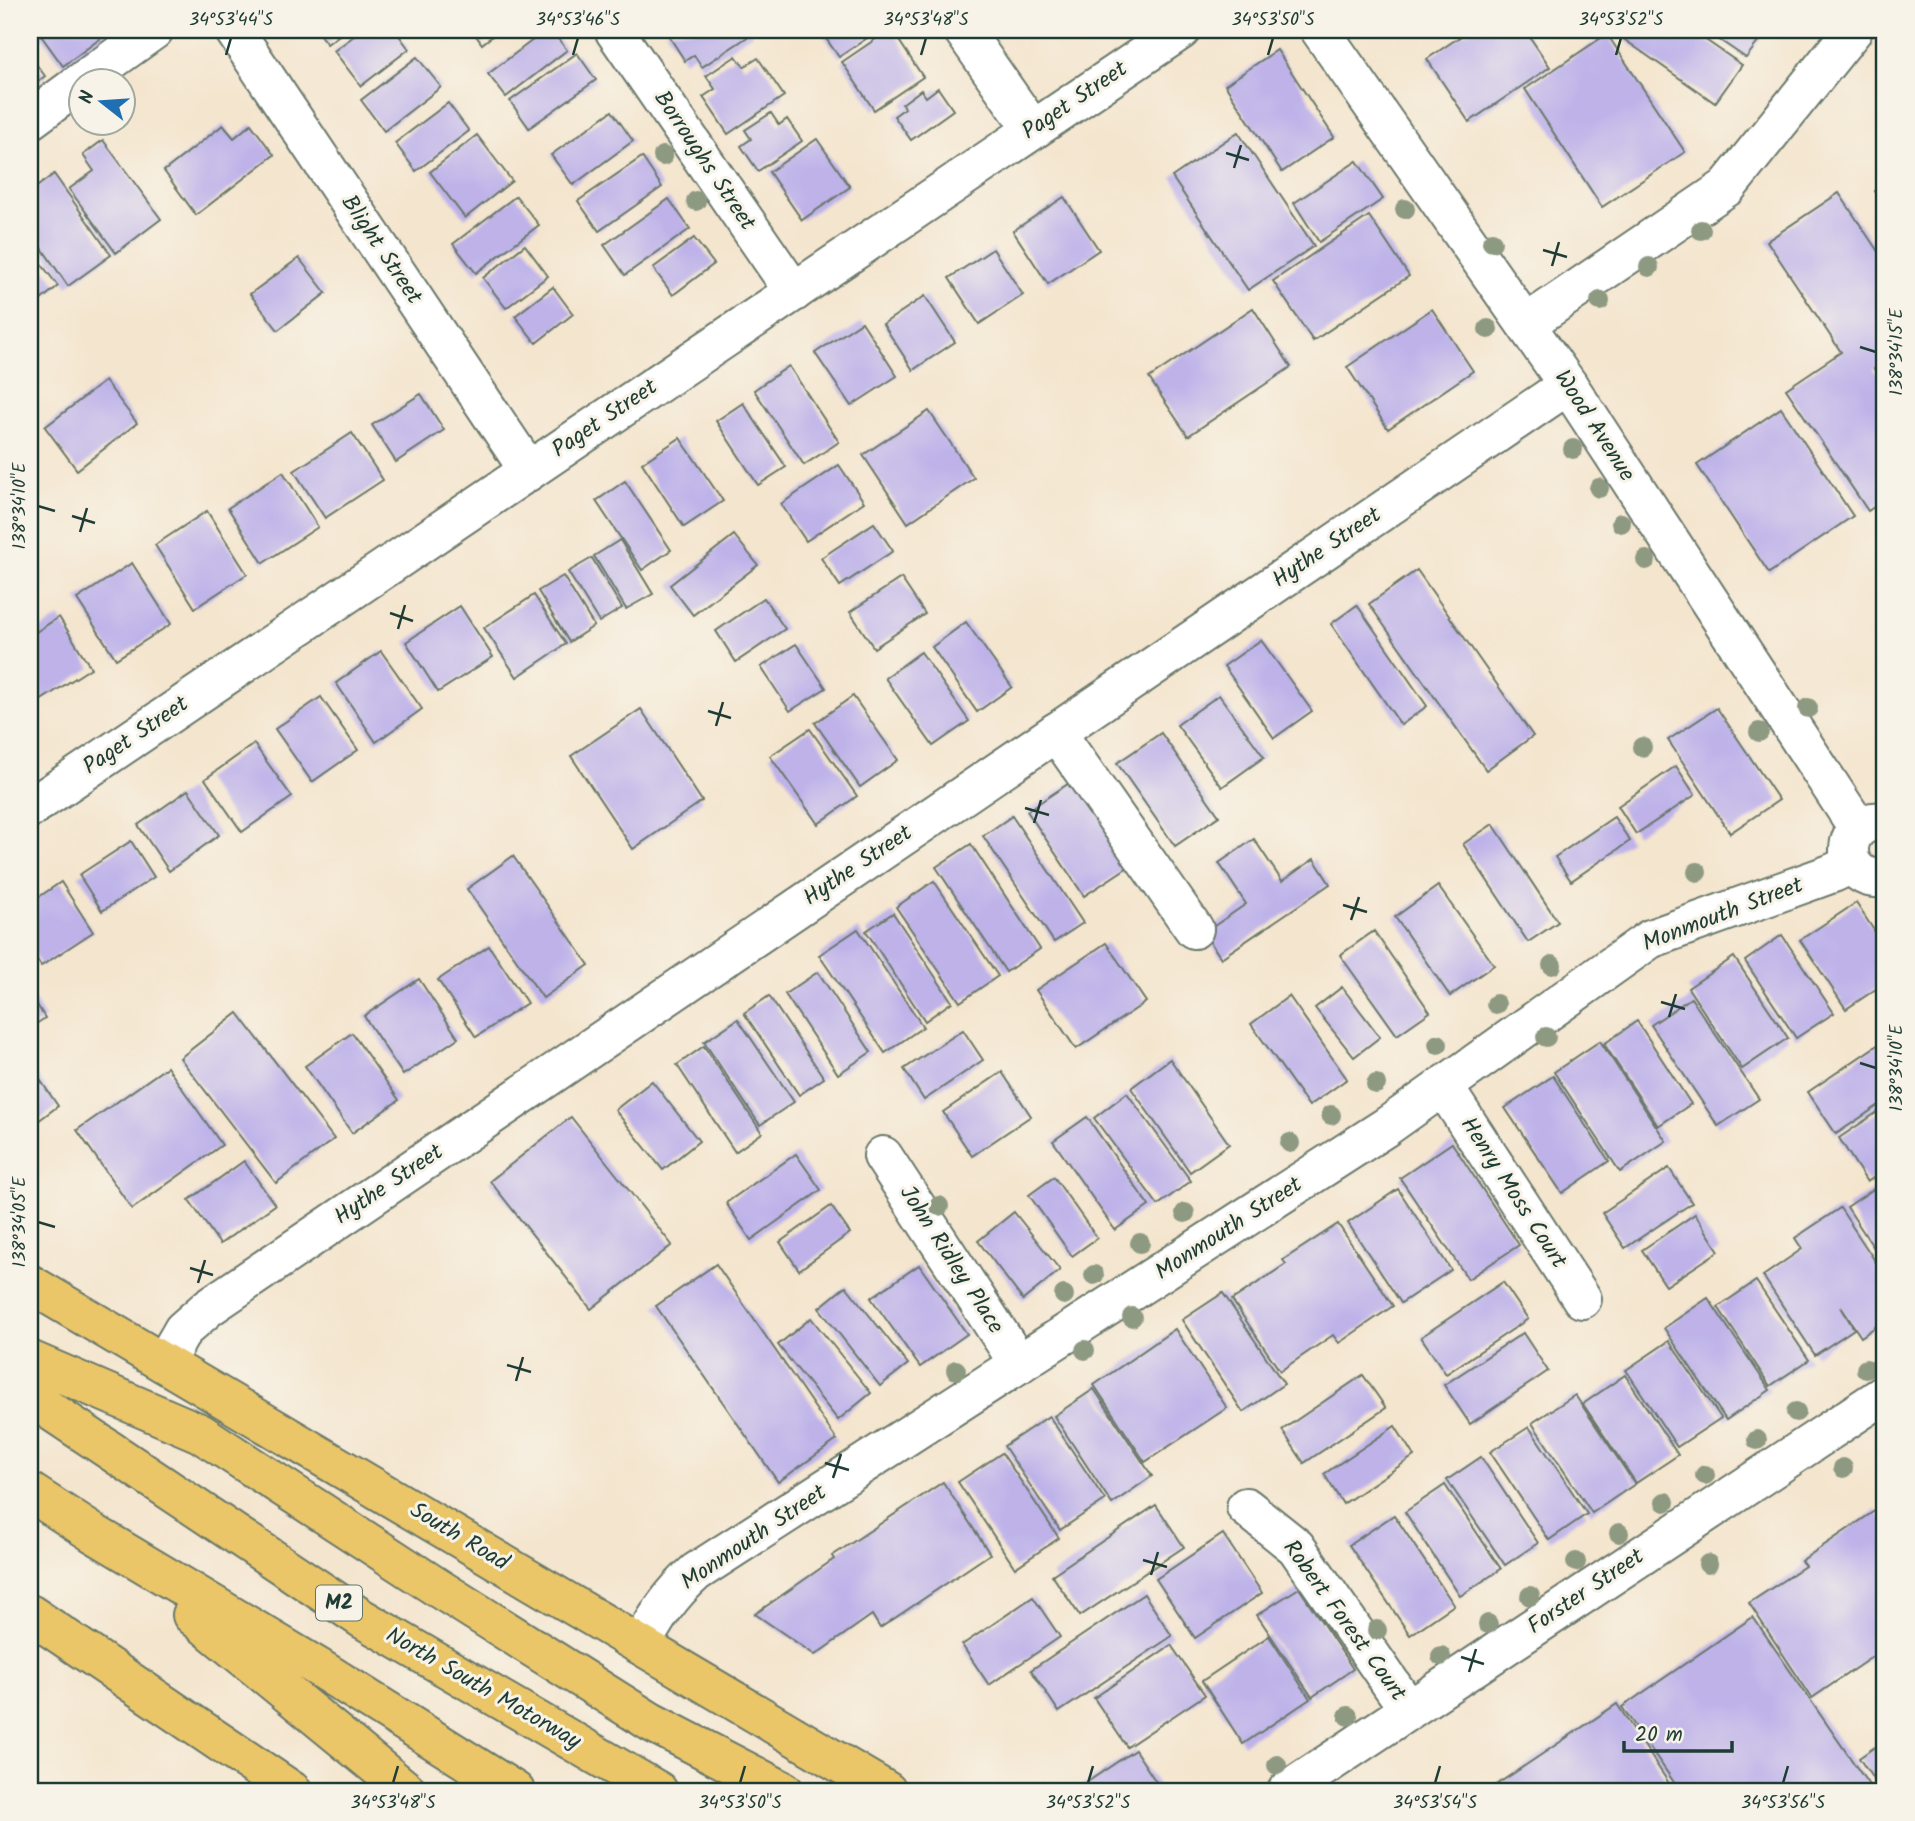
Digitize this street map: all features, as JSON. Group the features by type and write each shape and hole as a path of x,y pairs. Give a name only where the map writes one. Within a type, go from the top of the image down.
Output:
{"main road":[{"name":"South Road","path":"30,1284 887,1791"},
{"path":"30,1360 200,1433 651,1722 784,1791"},
{"name":"North South Motorway","path":"30,1397 361,1618 658,1791"},
{"path":"30,1492 93,1533 320,1668 515,1791"},
{"path":"93,1533 407,1791"},
{"path":"30,1614 292,1791"}],"street":[{"path":"104,66 154,30"},
{"name":"Blight Street","path":"234,30 529,471"},
{"name":"Borroughs Street","path":"614,30 794,292"},
{"path":"963,30 1033,130"},
{"name":"Paget Street","path":"30,808 1181,30"},
{"name":"Wood Avenue","path":"1320,30 1568,385 1870,848"},
{"path":"1526,324 1727,187 1853,30"},
{"path":"30,120 66,94"},
{"name":"Hythe Street","path":"164,1363 183,1330 209,1307 1568,385"},
{"path":"1056,732 1194,929"},
{"name":"Monmouth Street","path":"641,1645 676,1590 696,1572 1386,1128 1650,939 1833,873 1870,848"},
{"name":"Henry Moss Court","path":"1443,1086 1582,1299"},
{"name":"John Ridley Place","path":"883,1156 1020,1364"},
{"name":"Forster Street","path":"1287,1791 1885,1394"},
{"name":"Robert Forest Court","path":"1246,1507 1296,1547 1409,1710"}],"building":[{"path":"37,30 112,30 63,66"},
{"path":"316,30 346,30 327,44"},
{"path":"362,30 395,30 409,49 361,86 334,51"},
{"path":"472,30 500,30 482,44"},
{"path":"546,30 551,30 567,50 506,97 488,74"},
{"path":"665,30 750,30 752,34 702,67 694,55 685,61"},
{"path":"820,30 879,30 839,57"},
{"path":"892,30 923,77 874,110 842,62"},
{"path":"1038,30 1057,30 1045,39"},
{"path":"1470,30 1525,30 1550,67 1469,122 1427,59"},
{"path":"1631,30 1691,30 1742,65 1715,103 1625,40"},
{"path":"1705,30 1767,30 1746,58"},
{"path":"1607,34 1685,152 1602,207 1525,89"},
{"path":"1277,50 1334,137 1282,172 1225,85"},
{"path":"577,53 596,80 529,128 510,101"},
{"path":"30,56 45,76 30,88"},
{"path":"736,56 744,67 758,58 784,96 728,134 703,97 715,89 706,76"},
{"path":"417,57 441,87 384,131 361,100"},
{"path":"938,88 953,110 911,140 894,116 905,108 902,104 921,90 926,97"},
{"path":"448,103 469,131 416,171 395,143"},
{"path":"612,111 633,141 573,185 551,155"},
{"path":"771,113 779,125 787,119 802,141 758,171 741,146 751,139 745,130"},
{"path":"251,124 274,155 196,215 164,171 223,125 234,138"},
{"path":"1238,132 1314,246 1248,290 1172,177"},
{"path":"477,135 512,181 465,218 430,172"},
{"path":"817,139 850,187 802,220 769,172"},
{"path":"103,140 161,219 116,253 69,189 94,171 83,155"},
{"path":"642,157 662,187 599,231 578,201"},
{"path":"1357,161 1383,199 1319,242 1294,203"},
{"path":"54,174 111,255 68,286 30,231 30,192"},
{"path":"1885,184 1885,206 1875,191"},
{"path":"1839,193 1885,262 1885,361 1874,369 1885,385 1885,499 1868,511 1786,389 1841,352 1767,241"},
{"path":"516,196 539,225 476,273 453,244"},
{"path":"1064,197 1099,250 1048,284 1013,231"},
{"path":"669,199 690,229 625,275 604,245"},
{"path":"1369,216 1409,276 1313,341 1273,281"},
{"path":"694,238 714,264 673,295 653,268"},
{"path":"525,245 548,276 506,308 483,278"},
{"path":"30,249 58,286 30,309"},
{"path":"993,249 1023,295 979,324 949,278"},
{"path":"299,258 326,293 278,330 250,294"},
{"path":"553,287 573,314 536,343 515,316"},
{"path":"925,296 955,342 913,370 883,324"},
{"path":"1253,308 1291,367 1188,436 1149,378"},
{"path":"1432,309 1473,371 1388,429 1347,367"},
{"path":"862,322 897,376 851,406 815,353"},
{"path":"789,366 839,442 804,465 754,390"},
{"path":"105,381 137,423 77,470 45,427"},
{"path":"421,394 444,430 396,462 372,425"},
{"path":"743,403 786,467 758,485 716,421"},
{"path":"1781,408 1853,516 1769,573 1697,465"},
{"path":"929,411 974,478 908,523 863,455"},
{"path":"352,433 383,480 325,518 294,471"},
{"path":"680,438 723,501 684,527 642,463"},
{"path":"839,465 864,502 806,541 781,504"},
{"path":"283,472 318,527 263,563 228,508"},
{"path":"625,481 671,550 642,570 596,501"},
{"path":"207,511 247,574 195,608 155,545"},
{"path":"874,523 893,551 840,586 821,558"},
{"path":"734,535 758,565 693,615 670,585"},
{"path":"620,540 653,594 626,609 594,556"},
{"path":"592,558 622,608 599,622 568,572"},
{"path":"132,563 171,624 116,659 77,599"},
{"path":"1417,570 1533,736 1486,770 1369,604"},
{"path":"563,576 594,626 569,642 538,591"},
{"path":"901,578 925,614 874,648 850,612"},
{"path":"534,595 566,644 517,677 484,628"},
{"path":"764,598 785,629 736,662 716,631"},
{"path":"1357,605 1427,706 1401,725 1331,624"},
{"path":"460,606 493,657 438,692 406,642"},
{"path":"59,617 91,668 35,704 30,695 30,636"},
{"path":"966,622 1012,687 977,712 932,647"},
{"path":"1261,640 1312,711 1274,738 1224,666"},
{"path":"796,644 826,688 790,711 761,667"},
{"path":"381,651 422,709 376,742 336,683"},
{"path":"921,652 969,721 933,746 885,678"},
{"path":"1219,695 1264,757 1222,787 1177,725"},
{"path":"853,696 898,760 860,787 815,723"},
{"path":"321,697 358,750 312,782 275,729"},
{"path":"1717,708 1779,800 1730,833 1668,740"},
{"path":"641,709 702,801 633,849 571,756"},
{"path":"810,729 857,796 818,824 770,756"},
{"path":"1161,733 1219,816 1175,846 1117,763"},
{"path":"254,744 292,797 242,832 205,779"},
{"path":"1676,766 1695,795 1636,834 1618,806"},
{"path":"1077,778 1134,863 1084,896 1027,811"},
{"path":"188,790 219,835 169,871 138,825"},
{"path":"1012,816 1083,923 1054,942 983,836"},
{"path":"1614,817 1630,841 1571,881 1555,857"},
{"path":"1493,824 1558,922 1528,942 1463,844"},
{"path":"1254,839 1282,881 1314,859 1330,884 1221,958 1204,933 1246,904 1219,863"},
{"path":"131,841 154,877 102,911 79,875"},
{"path":"971,844 1040,949 1006,972 936,867"},
{"path":"513,856 589,965 543,998 467,889"},
{"path":"934,881 998,976 960,1002 896,907"},
{"path":"61,882 93,932 41,966 30,948 30,903"},
{"path":"1438,886 1494,965 1450,996 1395,917"},
{"path":"1856,903 1885,947 1885,983 1846,1009 1800,940"},
{"path":"893,913 952,1002 925,1021 866,931"},
{"path":"858,929 923,1027 885,1053 819,955"},
{"path":"1374,931 1430,1012 1397,1035 1340,955"},
{"path":"1782,935 1834,1013 1796,1038 1745,961"},
{"path":"1106,943 1146,1002 1076,1049 1036,990"},
{"path":"489,946 527,1003 476,1037 438,980"},
{"path":"1734,957 1788,1038 1742,1069 1688,988"},
{"path":"818,972 871,1052 838,1074 785,994"},
{"path":"419,979 458,1038 403,1075 364,1016"},
{"path":"1342,987 1380,1037 1354,1057 1315,1008"},
{"path":"30,993 45,1018 30,1028"},
{"path":"769,996 824,1078 799,1095 744,1013"},
{"path":"1289,996 1347,1079 1309,1106 1251,1024"},
{"path":"1691,998 1759,1099 1718,1126 1651,1025"},
{"path":"238,1013 334,1139 276,1183 180,1058"},
{"path":"738,1019 794,1102 760,1125 704,1042"},
{"path":"1637,1021 1691,1104 1658,1126 1604,1044"},
{"path":"963,1030 983,1060 924,1100 904,1069"},
{"path":"352,1033 399,1100 352,1133 305,1066"},
{"path":"1885,1040 1885,1101 1836,1134 1808,1092"},
{"path":"1600,1041 1666,1141 1620,1172 1554,1072"},
{"path":"704,1046 762,1133 735,1152 677,1065"},
{"path":"1170,1059 1229,1144 1190,1172 1131,1088"},
{"path":"30,1065 58,1106 30,1127"},
{"path":"167,1067 222,1145 132,1209 77,1130"},
{"path":"1002,1072 1031,1116 972,1156 943,1112"},
{"path":"1553,1076 1609,1161 1562,1193 1505,1108"},
{"path":"652,1081 699,1141 663,1170 615,1110"},
{"path":"1127,1093 1191,1181 1158,1205 1094,1118"},
{"path":"1885,1107 1885,1170 1867,1182 1839,1138"},
{"path":"571,1117 672,1245 591,1309 490,1181"},
{"path":"1087,1117 1149,1206 1115,1230 1053,1141"},
{"path":"1452,1143 1519,1245 1468,1279 1400,1178"},
{"path":"796,1154 821,1190 751,1240 726,1203"},
{"path":"244,1161 275,1205 220,1244 189,1200"},
{"path":"1669,1168 1692,1203 1625,1248 1602,1213"},
{"path":"1054,1177 1097,1238 1072,1256 1029,1195"},
{"path":"1884,1182 1885,1184 1885,1265 1847,1207"},
{"path":"1398,1189 1451,1270 1401,1303 1348,1223"},
{"path":"831,1206 850,1233 799,1270 780,1242"},
{"path":"1840,1208 1885,1276 1885,1320 1861,1337 1841,1307 1854,1329 1815,1355 1763,1276 1802,1249 1795,1238"},
{"path":"1014,1212 1060,1270 1023,1300 978,1241"},
{"path":"1695,1214 1719,1251 1666,1286 1642,1250"},
{"path":"1338,1224 1393,1306 1339,1343 1333,1335 1280,1371 1232,1300 1286,1264 1283,1260"},
{"path":"716,1264 837,1440 778,1482 656,1306"},
{"path":"919,1265 967,1334 920,1367 871,1298"},
{"path":"1756,1281 1809,1360 1770,1386 1718,1307"},
{"path":"1503,1282 1528,1319 1446,1374 1421,1337"},
{"path":"846,1286 908,1364 880,1386 819,1308"},
{"path":"1223,1293 1284,1384 1243,1412 1182,1320"},
{"path":"1708,1298 1770,1390 1726,1420 1664,1328"},
{"path":"811,1318 871,1393 838,1420 778,1345"},
{"path":"1175,1329 1227,1408 1145,1462 1094,1385"},
{"path":"1523,1333 1548,1371 1470,1424 1444,1385"},
{"path":"1669,1341 1721,1418 1677,1447 1626,1370"},
{"path":"1363,1375 1386,1408 1304,1463 1282,1430"},
{"path":"1625,1375 1678,1455 1636,1483 1583,1404"},
{"path":"1094,1389 1152,1476 1112,1504 1054,1416"},
{"path":"1575,1395 1635,1484 1592,1513 1532,1423"},
{"path":"1049,1416 1105,1500 1060,1530 1004,1446"},
{"path":"1395,1426 1414,1456 1343,1504 1324,1474"},
{"path":"1529,1427 1587,1514 1549,1540 1490,1452"},
{"path":"1002,1453 1059,1538 1015,1568 958,1482"},
{"path":"1481,1457 1538,1543 1505,1565 1447,1480"},
{"path":"943,1482 990,1554 880,1628 872,1615 815,1655 755,1614 834,1559 832,1556"},
{"path":"1445,1485 1501,1569 1460,1596 1405,1512"},
{"path":"1156,1505 1184,1547 1080,1616 1052,1575"},
{"path":"1876,1510 1885,1524 1885,1648 1812,1698 1749,1603 1805,1566 1801,1561"},
{"path":"1394,1515 1454,1605 1410,1635 1349,1545"},
{"path":"1223,1534 1262,1593 1195,1638 1156,1579"},
{"path":"1299,1588 1353,1669 1312,1697 1257,1615"},
{"path":"1144,1594 1172,1636 1059,1712 1031,1670"},
{"path":"1033,1597 1060,1637 989,1685 962,1645"},
{"path":"1753,1617 1873,1791 1680,1791 1622,1707"},
{"path":"1269,1636 1310,1699 1243,1744 1202,1681"},
{"path":"1171,1645 1205,1695 1127,1747 1094,1698"},
{"path":"1617,1704 1674,1791 1487,1791"},
{"path":"1885,1740 1885,1791 1881,1791 1859,1758"},
{"path":"1135,1750 1162,1791 1074,1791"}]}
